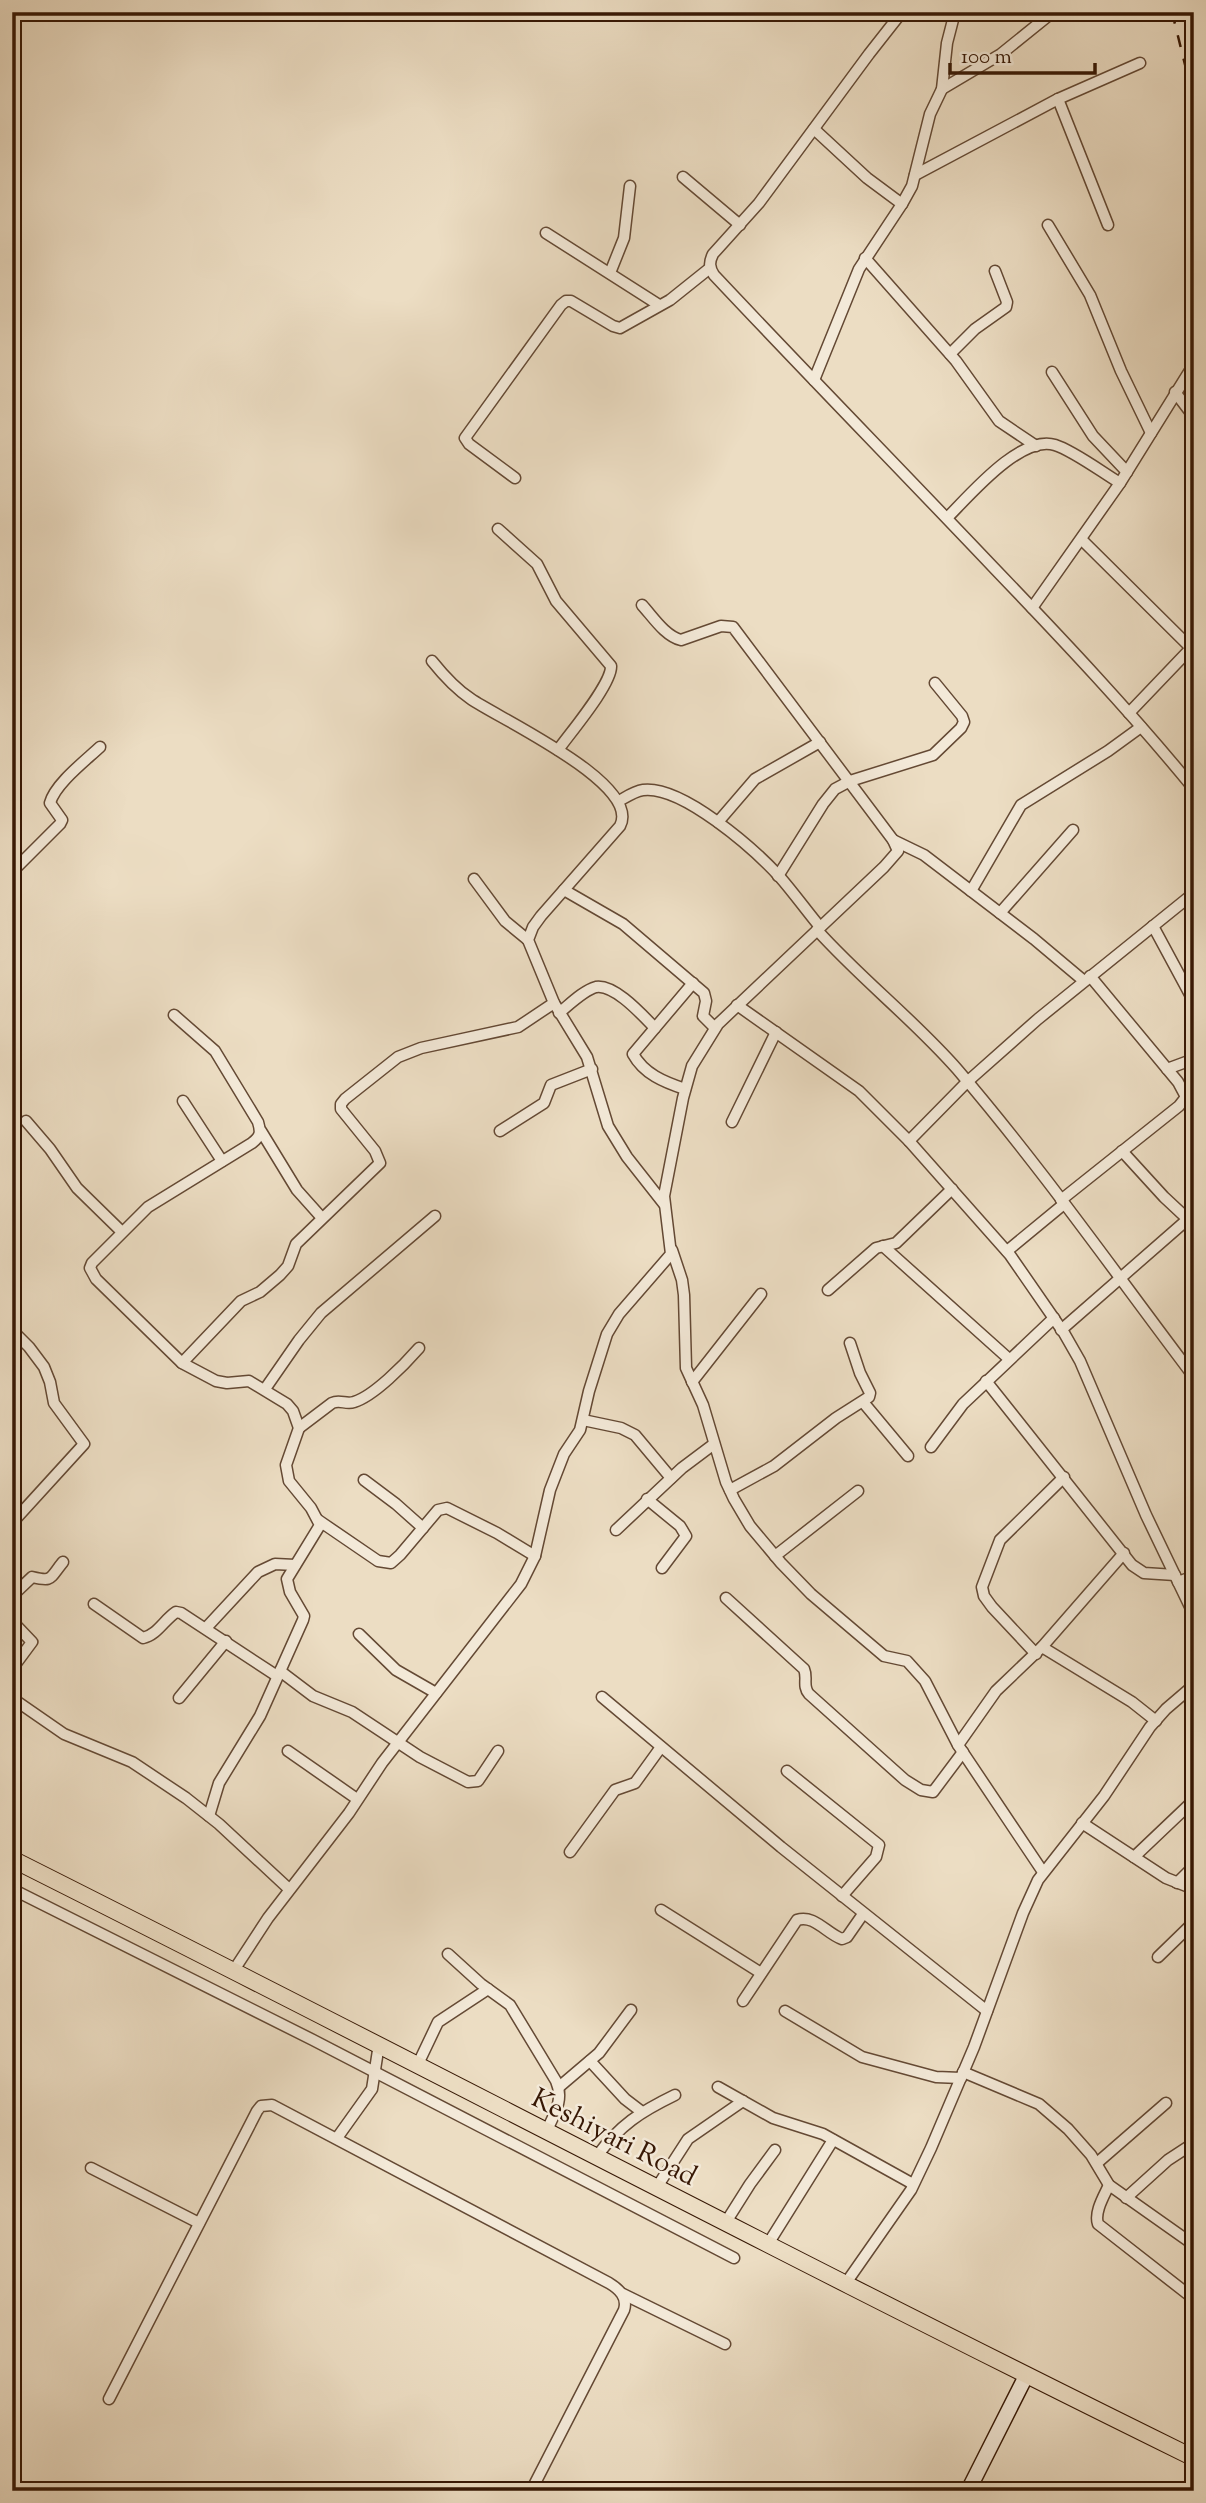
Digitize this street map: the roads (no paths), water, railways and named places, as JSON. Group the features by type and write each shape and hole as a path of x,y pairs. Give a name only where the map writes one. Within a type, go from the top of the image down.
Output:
{"main road":[{"name":"Keshiyari Road","path":"12,1859 1026,2376 1194,2458"}],"street":[{"path":"902,12 759,203 713,254 710,268 1032,608 1129,713 1194,789"},
{"path":"814,380 849,290 865,258 902,205 915,175 930,114 942,89 947,43 955,12"},
{"path":"942,89 1000,54 1053,12"},
{"path":"915,175 1058,99 1140,63"},
{"path":"1058,99 1108,225"},
{"path":"814,130 867,178 902,205"},
{"path":"683,177 740,225"},
{"path":"610,273 624,238 630,186"},
{"path":"1048,225 1090,295 1121,372 1151,433"},
{"path":"546,233 659,305"},
{"path":"865,258 950,354 999,421 1037,446"},
{"path":"515,478 464,438 561,305 571,301 620,328 659,305 710,268"},
{"path":"950,354 975,328 1006,306 1007,302 995,271"},
{"path":"1032,608 1121,483 1194,364"},
{"path":"1052,372 1093,436 1127,472"},
{"path":"1175,393 1194,417"},
{"path":"947,518 998,468 1018,453 1044,443 1059,446 1121,483"},
{"path":"498,529 537,564 556,601 611,666 609,677 599,694 558,750"},
{"path":"1082,540 1192,646 1129,713"},
{"path":"642,605 674,639 681,640 722,626 733,627 897,846 895,856 715,1028 692,1066 685,1089 664,1204 672,1250 682,1280 686,1368 703,1405 730,1490 750,1526 811,1594 884,1656 889,1659 901,1658 916,1669 937,1701 961,1748 1043,1872"},
{"path":"432,662 446,678 472,699 571,757 619,802 623,813 620,827 533,927 528,940"},
{"path":"778,876 830,794 850,781 933,755 961,727 964,722 962,716 935,683"},
{"path":"971,891 1021,805 1108,751 1141,727"},
{"path":"718,822 755,779 820,742"},
{"path":"12,872 60,824 62,820 50,803 51,799 100,747"},
{"path":"619,802 642,790 660,792 684,800 718,822 752,850 778,876 818,928 859,974 927,1037 967,1082 1063,1202 1194,1377"},
{"path":"1000,913 1073,830"},
{"path":"893,840 917,850 1087,979 1185,1091 1186,1097 1179,1106 1122,1151 1007,1251"},
{"path":"474,879 505,922 528,940 556,1008 592,1069 601,1107 615,1140 664,1204"},
{"path":"564,890 623,924 693,983 706,996 703,1016 715,1028"},
{"path":"909,1142 967,1082 1087,979 1194,893"},
{"path":"1153,926 1194,1002"},
{"path":"685,1089 657,1078 634,1056 634,1051 693,983"},
{"path":"182,1363 241,1301 260,1292 280,1275 288,1266 296,1244 380,1163 375,1151 344,1115 341,1104 398,1057 416,1049 518,1027 590,990 602,988 620,997 655,1028"},
{"path":"737,1005 848,1082 909,1142 1007,1251 1054,1318 1080,1361 1194,1615"},
{"path":"174,1015 215,1051 297,1190 322,1218"},
{"path":"732,1122 776,1032"},
{"path":"1167,1069 1194,1059"},
{"path":"500,1132 544,1103 551,1085 592,1069"},
{"path":"183,1101 222,1161"},
{"path":"26,1121 50,1149 76,1188 122,1232"},
{"path":"261,1131 252,1143 160,1198 122,1232 90,1268 182,1363 216,1381 249,1381 287,1404 293,1411 299,1428"},
{"path":"1061,1330 1191,1222 1122,1151"},
{"path":"828,1290 876,1248 897,1243 952,1189"},
{"path":"265,1390 321,1313 435,1216"},
{"path":"883,1246 1009,1359"},
{"path":"234,1970 268,1918 327,1844 398,1742 521,1584 535,1556 550,1490 569,1447 579,1434 607,1334 619,1314 668,1259 672,1250"},
{"path":"692,1382 761,1294"},
{"path":"931,1447 957,1410 1054,1318"},
{"path":"12,1330 44,1367 54,1403 84,1444 12,1523"},
{"path":"730,1490 774,1466 836,1418 863,1402 870,1393 850,1343"},
{"path":"209,1816 219,1783 260,1716 303,1620 302,1611 288,1585 290,1572 320,1525 289,1481 287,1472 286,1465 299,1428 332,1403 353,1403 360,1399 396,1374 419,1348"},
{"path":"986,1381 1132,1565 1144,1573 1176,1579 1194,1576"},
{"path":"863,1402 908,1456"},
{"path":"583,1420 621,1428 635,1435 670,1478"},
{"path":"616,1530 670,1478 714,1444"},
{"path":"1064,1477 1000,1540 982,1587 984,1596 992,1607 1039,1651 1132,1702 1156,1721"},
{"path":"364,1480 423,1528"},
{"path":"775,1556 858,1491"},
{"path":"647,1499 680,1526 685,1536 662,1567"},
{"path":"318,1520 384,1563 396,1560 443,1507 452,1509 535,1556"},
{"path":"726,1598 804,1669 807,1675 805,1685 809,1694 905,1780 921,1790 933,1792 996,1691 1039,1651 1124,1553"},
{"path":"12,1596 32,1577 45,1581 49,1579 63,1562"},
{"path":"206,1628 258,1572 275,1564 295,1565"},
{"path":"94,1604 143,1638 153,1634 176,1612 189,1616 313,1696 352,1712 468,1782 478,1781 498,1751"},
{"path":"12,1621 32,1642 12,1669"},
{"path":"359,1634 396,1670 436,1693"},
{"path":"179,1698 226,1641"},
{"path":"846,2283 890,2223 914,2184 962,2075 1032,1891 1043,1872 1104,1796 1156,1721 1194,1685"},
{"path":"602,1697 863,1914 987,2011"},
{"path":"12,1698 64,1734 132,1762 209,1816 289,1889"},
{"path":"570,1852 615,1790 635,1783 662,1747"},
{"path":"288,1751 358,1799"},
{"path":"787,1771 879,1845 876,1857 842,1896"},
{"path":"1134,1857 1194,1800"},
{"path":"1082,1823 1177,1883 1194,1889"},
{"path":"1177,1883 1194,1866"},
{"path":"12,1889 313,2040 734,2258"},
{"path":"661,1910 761,1973"},
{"path":"743,2001 797,1920 810,1919 842,1939 852,1931 863,1914"},
{"path":"1158,1957 1194,1922"},
{"path":"447,1954 514,2010 559,2087 559,2105 547,2130"},
{"path":"418,2064 438,2022 488,1989"},
{"path":"559,2087 606,2045 631,2010"},
{"path":"785,2011 862,2057 936,2077 962,2075 1039,2104 1068,2129 1097,2163 1109,2185 1194,2245"},
{"path":"337,2138 372,2089 379,2044"},
{"path":"590,2061 625,2099 642,2112"},
{"path":"718,2087 773,2118 815,2130 914,2184"},
{"path":"597,2156 621,2127 642,2112 675,2095"},
{"path":"657,2187 688,2139 743,2101"},
{"path":"1097,2163 1166,2103"},
{"path":"109,2399 261,2106 268,2104 277,2106 608,2283 622,2294 725,2344"},
{"path":"768,2244 833,2140"},
{"path":"1126,2198 1168,2160 1194,2143"},
{"path":"726,2222 775,2150"},
{"path":"91,2168 199,2223"},
{"path":"1109,2185 1097,2213 1098,2224 1194,2300"},
{"path":"531,2491 624,2309 626,2304 622,2294"},
{"path":"968,2491 1026,2376"}],"waterway":[{"path":"12,16 42,12"}],"railway":[{"path":"1172,12 1194,101"}]}
